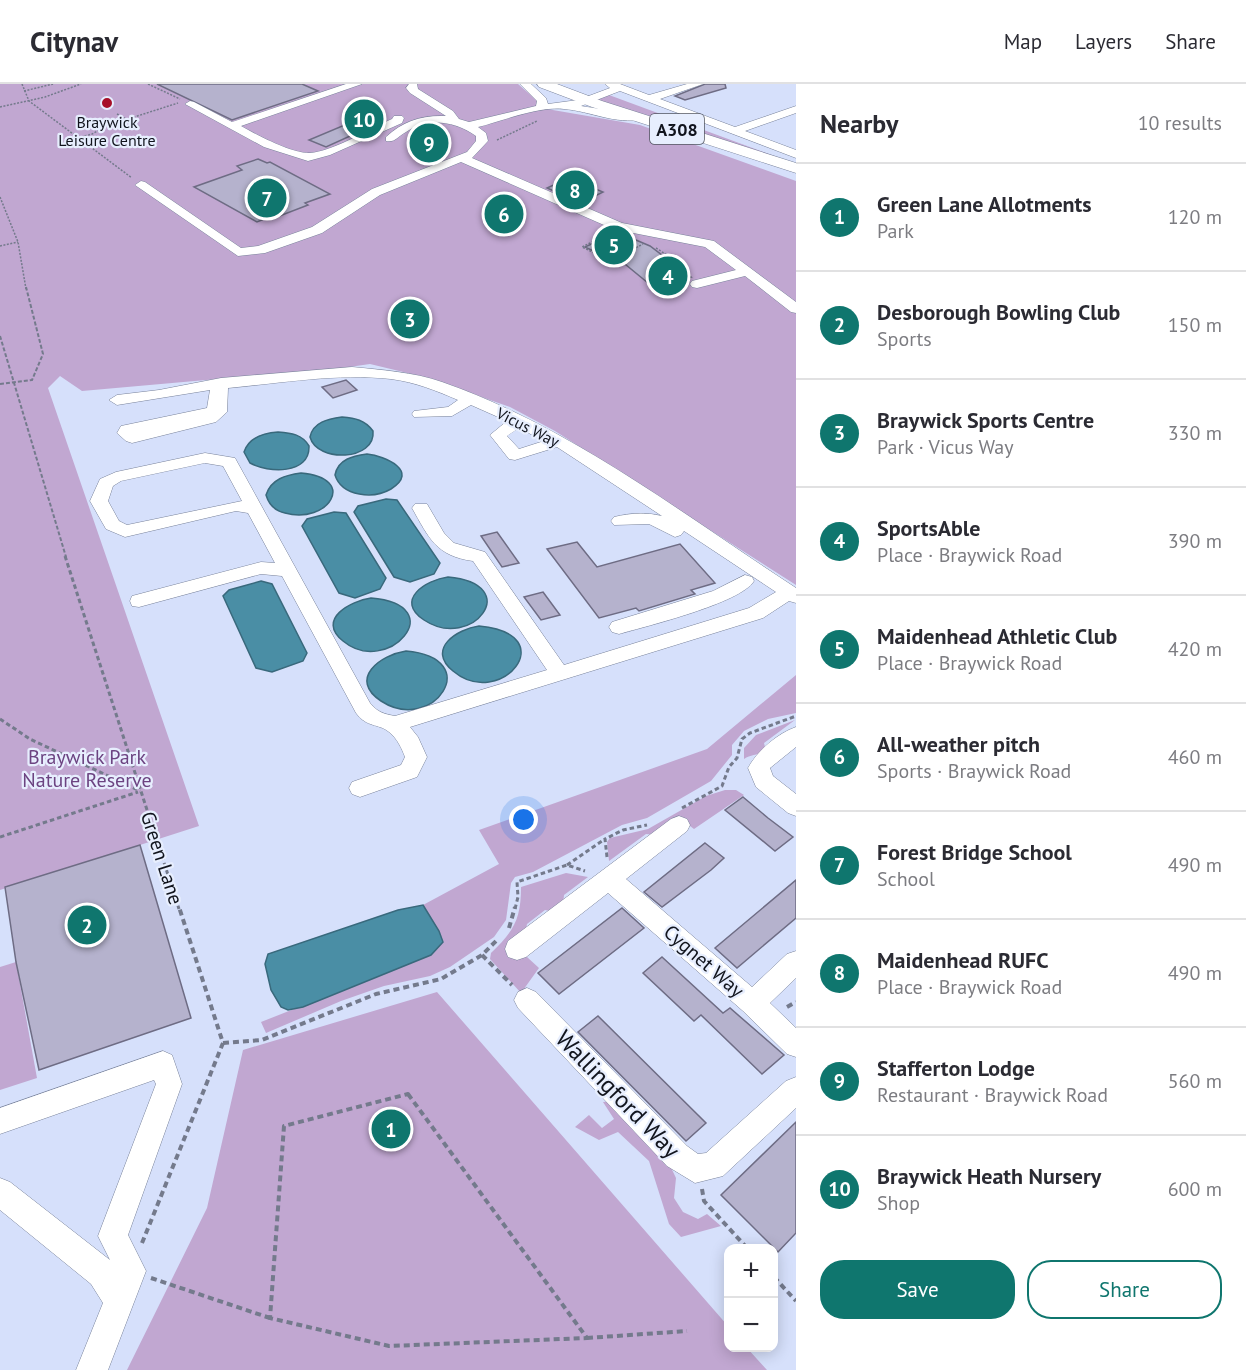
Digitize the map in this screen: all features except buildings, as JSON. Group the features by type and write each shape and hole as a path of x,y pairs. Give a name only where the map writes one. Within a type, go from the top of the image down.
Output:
{"main road":[{"name":"A308","path":"544,84 588,101 712,139 796,158"},
{"name":"A308","path":"590,84 612,88 796,158"}],"street":[{"path":"231,126 357,84"},
{"path":"525,84 542,100 541,113"},
{"path":"648,99 698,84"},
{"path":"414,85 411,88 414,92 449,113 453,119"},
{"path":"471,125 541,113 562,105 588,101 612,88 737,130 796,158"},
{"path":"190,104 272,149 308,157 326,153 398,121 398,118"},
{"path":"562,105 592,113 638,117"},
{"path":"737,130 796,109"},
{"path":"141,185 238,252 260,250 317,230 376,192 471,154 481,144 482,135 471,125 453,119 417,121 405,126 390,139"},
{"path":"460,157 618,226 709,244 796,309"},
{"path":"523,185 540,177"},
{"path":"697,284 747,271"},
{"name":"Vicus Way","path":"117,400 159,395 221,383 352,372 393,375 435,385 518,421 574,450 788,597"},
{"path":"295,396 299,386 296,378"},
{"path":"221,383 219,412 210,419 132,438 125,433 127,429 133,427 204,415 214,411 221,383"},
{"path":"420,414 452,411 470,399"},
{"path":"518,421 498,435 515,455 547,446 556,441"},
{"path":"518,465 574,450"},
{"path":"254,508 236,506 125,531 112,525 99,501 106,483 117,477 205,458 229,462 368,717 395,724 756,613 788,597"},
{"path":"421,508 444,547 479,556 560,674"},
{"path":"620,521 643,516 661,521 745,581 788,597"},
{"path":"139,601 261,568 288,570"},
{"path":"619,627 720,596 745,581"},
{"path":"360,788 409,771 416,757 410,743 395,724"},
{"path":"796,735 763,761 759,768 760,775 796,807"},
{"path":"518,949 610,880 678,818"},
{"name":"Cygnet Way","path":"610,880 752,1003 796,1045"},
{"path":"752,1003 796,962"},
{"name":"Wallingford Way","path":"527,1000 677,1156 686,1164 700,1169 713,1166 796,1090"},
{"path":"0,1121 163,1064 169,1084 113,1236 131,1271 92,1370"},
{"path":"0,1192 102,1273 119,1301"}],"path":[{"path":"22,84 29,101 141,185"},
{"path":"24,91 53,84"},
{"path":"0,106 29,101 81,84"},
{"path":"78,138 184,101 148,84"},
{"path":"481,144 486,145 541,113"},
{"path":"117,114 139,126"},
{"path":"0,197 18,242 26,290 43,354 32,380 0,384"},
{"path":"618,226 616,230 582,248 611,261 664,234"},
{"path":"0,246 18,242"},
{"name":"Green Lane","path":"0,336 83,615 223,1043"},
{"path":"678,818 722,786 729,767 737,758 742,739 750,733 796,716"},
{"path":"0,719 30,739 140,791"},
{"path":"0,837 140,791"},
{"path":"651,824 623,830 605,838 567,865 517,882 518,897 510,927 482,955 441,979 376,994 262,1040 223,1043 131,1271 270,1318 389,1346 587,1338 687,1331"},
{"path":"567,865 610,880 605,838"},
{"path":"482,955 527,1000"},
{"path":"270,1318 284,1126 408,1094 587,1338"},
{"path":"700,1169 704,1201 743,1244"},
{"path":"778,1281 796,1301"}],"green space":[{"name":"Braywick Park Nature Reserve","path":"0,84 518,84 547,109 640,125 796,181 796,585 555,431 510,407 424,377 370,364 286,376 206,380 82,391 60,376 48,388 199,826 0,890"},
{"path":"609,95 796,164 595,100"},
{"path":"796,675 796,713 768,719 744,731 732,745 732,755 711,781 647,818 622,825 533,872 515,877 511,883 506,920 494,937 450,967 430,976 384,986 341,1001 266,1033 261,1022 431,955 439,931 423,905 499,864 479,830 707,749"},
{"path":"795,720 764,743 766,751 744,759 744,748 756,735"},
{"path":"725,790 736,790 744,795 694,829 678,817 656,835 646,834 609,861 607,842 610,838 648,829 706,796"},
{"path":"566,873 588,877 564,895 563,906 554,912 545,910 527,924 525,934 515,946 539,968 521,993 490,959 491,953 515,924 520,908 521,887"},
{"path":"16,962 37,1078 0,1090 0,967"},
{"path":"437,992 724,1321 724,1352 751,1352 767,1370 127,1370 207,1208 243,1050"},
{"path":"615,1101 664,1153 676,1178 674,1198 683,1212 698,1219 707,1214 721,1226 681,1237 669,1224 649,1161 618,1132 599,1140 575,1127 589,1115 602,1128 614,1119 603,1102"}],"water":[{"path":"342,417 367,424 373,431 371,441 356,453 345,455 323,451 310,437 314,428 327,420"},
{"path":"267,433 296,435 306,442 309,446 303,462 296,467 277,470 250,463 244,452 249,443"},
{"path":"367,454 390,461 397,466 402,476 399,482 384,492 368,495 351,492 344,488 335,475 339,465 352,457"},
{"path":"301,473 319,477 329,483 333,491 331,499 314,513 300,515 275,509 266,495 271,485 285,477"},
{"path":"386,499 397,500 440,563 434,574 410,582 394,577 354,512 358,506"},
{"path":"334,512 346,513 386,578 380,589 355,598 339,593 302,526 307,519"},
{"path":"448,577 471,582 483,591 487,602 483,613 473,622 459,628 442,628 424,620 416,613 412,605 416,592 431,582"},
{"path":"261,581 272,584 307,653 303,661 272,672 256,668 223,596 229,590"},
{"path":"371,598 395,603 407,613 410,624 404,636 393,646 377,651 360,650 343,641 333,625 339,612 346,607"},
{"path":"479,626 505,632 518,642 521,654 516,666 505,676 489,682 471,681 453,671 445,663 443,655 448,641 454,636"},
{"path":"406,651 430,657 443,667 447,679 443,691 433,702 418,709 400,709 381,701 372,693 367,684 371,669 378,663 386,657"},
{"path":"423,905 443,942 431,955 303,1007 288,1010 281,1007 271,990 265,964 268,954 398,910"}],"place":[{"name":"Braywick Leisure Centre","path":"107,103"},
{"name":"Braywick Heath Nursery","path":"364,119"},
{"name":"Stafferton Lodge","path":"429,143"},
{"name":"Maidenhead RUFC","path":"575,190"},
{"name":"Forest Bridge School","path":"267,198"},
{"name":"All-weather pitch","path":"504,214"},
{"name":"Maidenhead Athletic Club","path":"614,245"},
{"name":"SportsAble","path":"668,276"},
{"name":"Braywick Sports Centre","path":"410,319"},
{"name":"Desborough Bowling Club","path":"87,925"},
{"name":"Green Lane Allotments","path":"391,1129"}]}
